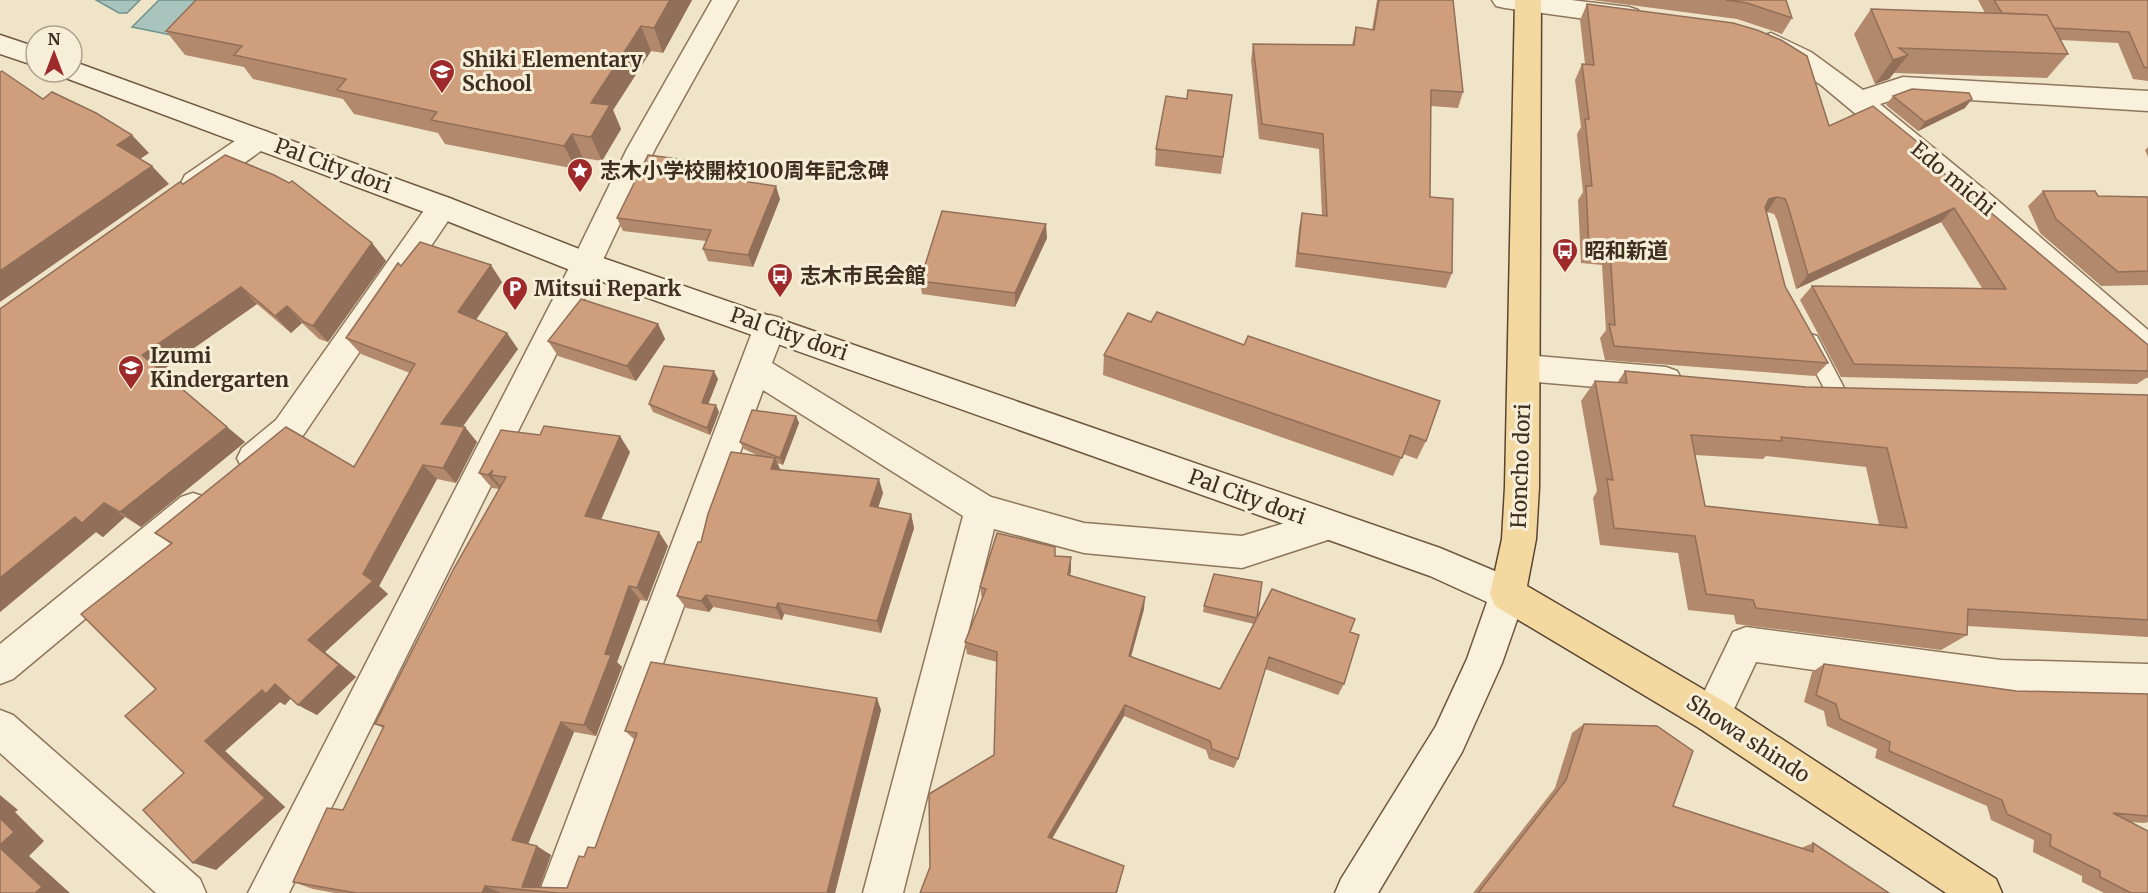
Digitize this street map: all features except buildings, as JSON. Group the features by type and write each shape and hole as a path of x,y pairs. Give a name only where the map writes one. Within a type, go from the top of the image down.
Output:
{"main road":[{"name":"Honcho dori","path":"1508,594 1519,539 1525,368 1520,1"},
{"name":"Showa shindo","path":"1508,594 1712,715 1982,893"}],"street":[{"path":"268,893 586,264 641,149 725,0"},
{"path":"1520,1 1653,19"},
{"name":"Edo michi","path":"1743,31 1777,44 1818,71 1858,102 2025,239 2148,349"},
{"path":"0,44 24,53"},
{"name":"Pal City dori","path":"84,74 442,207 586,264 1440,564 1508,594"},
{"path":"1858,102 1903,86 2148,101"},
{"path":"172,199 258,139"},
{"path":"0,667 288,429 442,207"},
{"path":"559,893 770,327"},
{"path":"1525,368 1694,383"},
{"path":"755,369 982,510 1084,538 1242,552 1328,525"},
{"path":"884,893 982,510"},
{"name":"Honcho dori","path":"1355,893 1449,739 1484,663 1508,594"},
{"path":"1712,715 1746,644 2001,678 2148,682"},
{"path":"0,729 186,893"}],"lane":[{"path":"1803,329 1835,392"}],"water":[{"path":"96,0 140,0 127,13 119,13"},
{"path":"159,0 217,0 181,37 132,27"}],"place":[{"name":"Shiki Elementary School","path":"442,95"},
{"name":"志木小学校開校100周年記念碑","path":"580,194"},
{"name":"昭和新道","path":"1565,274"},
{"name":"志木市民会館","path":"780,299"},
{"name":"Mitsui Repark","path":"515,312"},
{"name":"Izumi Kindergarten","path":"131,391"}]}
